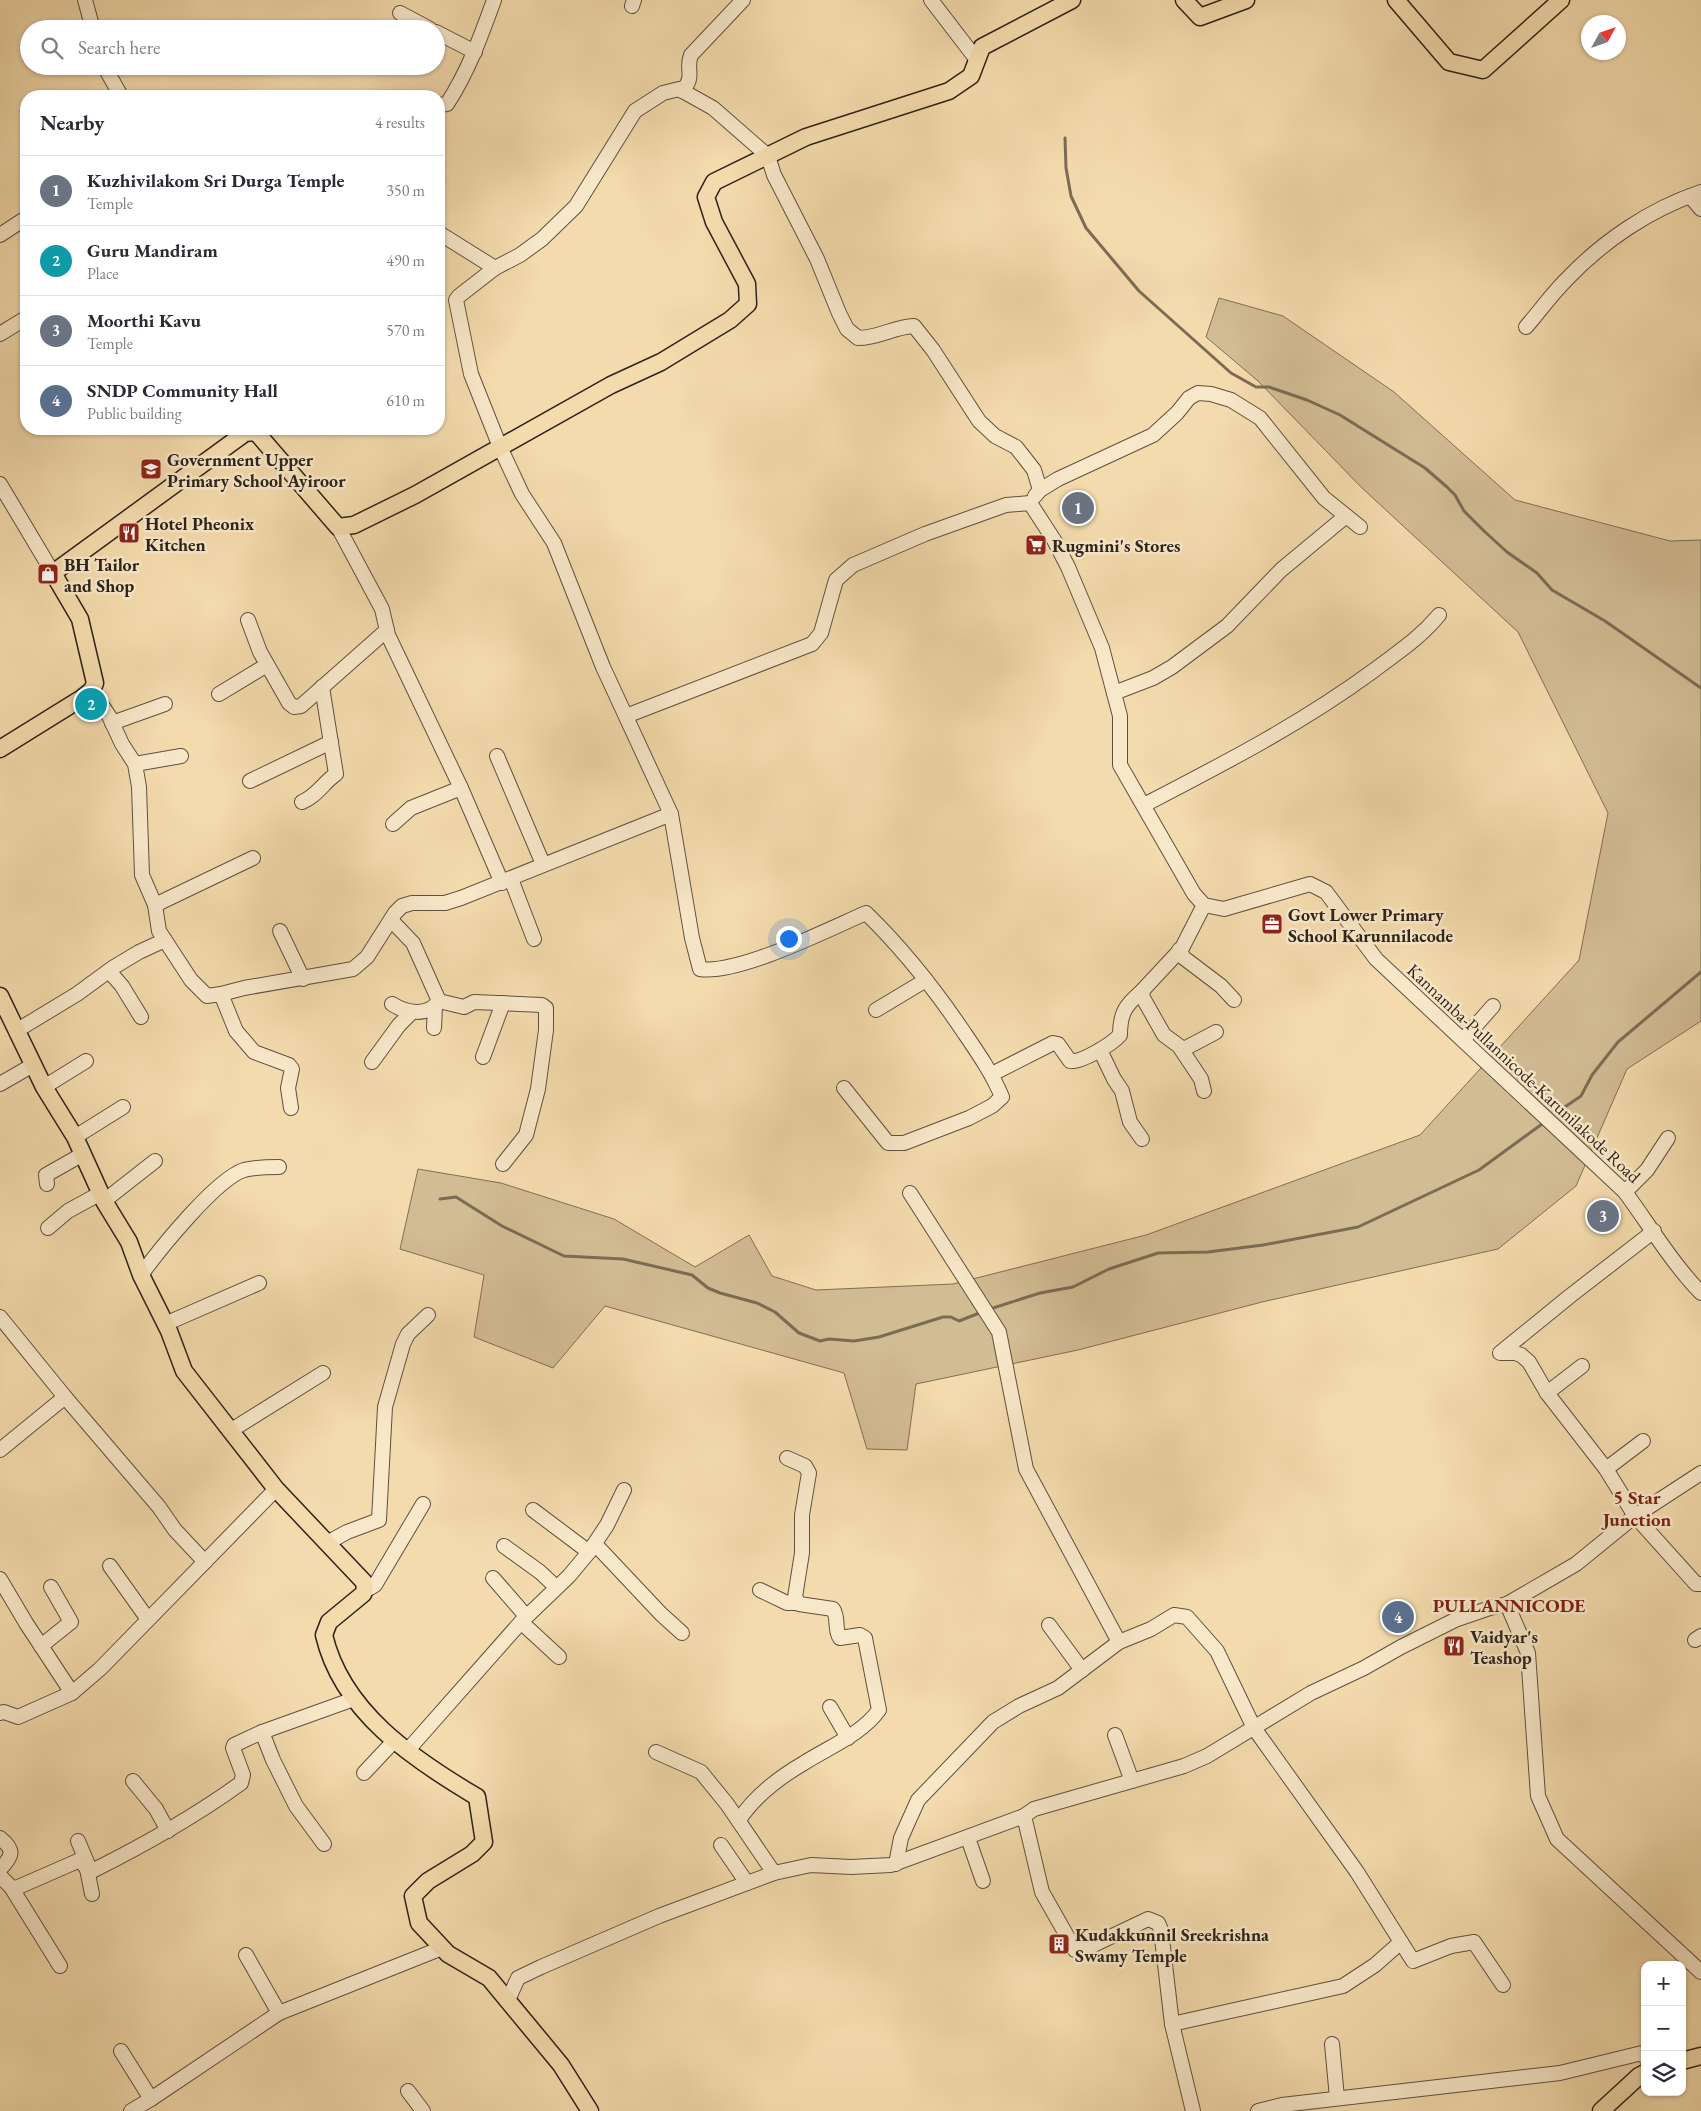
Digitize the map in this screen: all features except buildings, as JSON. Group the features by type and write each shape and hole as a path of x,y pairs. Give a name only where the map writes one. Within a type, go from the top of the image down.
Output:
{"main road":[{"path":"259,435 338,527 354,525 415,495 612,385 661,362 730,320 748,304 747,284 714,222 706,197 714,182 806,137 949,91 971,76 982,47 1072,0"},
{"path":"1184,0 1200,17 1246,0"},
{"path":"1396,0 1449,62 1483,70 1561,0"},
{"path":"0,749 82,698 92,690 96,683 80,619 53,573 241,435"},
{"path":"0,996 7,1007 16,1031 44,1087 75,1137 103,1197 129,1242 141,1275 165,1324 184,1371 276,1489 362,1578 365,1587 363,1594 329,1622 324,1635 333,1664 354,1699 374,1722 432,1770 476,1797 484,1842 472,1854 428,1881 413,1896 419,1922 448,1954 489,1978 561,2066 590,2111"},
{"path":"1686,2060 1701,2056"},
{"path":"1601,2111 1641,2075"}],"street":[{"path":"85,0 91,20"},
{"path":"445,104 457,90 475,52 494,0"},
{"path":"682,91 689,84 691,74 688,61 691,55 743,0"},
{"path":"931,0 977,60"},
{"path":"400,13 413,20"},
{"path":"445,37 475,52"},
{"path":"109,75 118,90"},
{"path":"844,1088 888,1143 904,1143 969,1118 992,1106 1002,1097 992,1074 926,980 904,951 866,913 789,947 753,959 709,970 700,969 692,938 671,814 603,667 554,543 522,494 500,447 471,374 456,300 495,268 520,255 542,239 576,206 635,111 663,93 679,89 714,108 768,156 774,175 816,259 847,329 858,338 876,337 904,326 914,326 933,350 979,421 995,436 1016,447 1034,470 1040,490"},
{"path":"1526,327 1566,280 1614,237 1634,224 1695,194 1701,209"},
{"path":"0,235 20,222"},
{"path":"445,237 495,268"},
{"path":"0,334 20,322"},
{"path":"626,716 812,644 821,633 836,580 853,565 926,534 1006,505 1030,502 1040,490 1089,464 1153,434 1178,413 1189,398 1198,393 1211,394 1231,400 1260,418 1324,498 1360,527"},
{"path":"0,484 53,573"},
{"path":"992,1074 1053,1043 1058,1044 1070,1061 1076,1062 1100,1050 1120,1035 1120,1026 1125,1006 1142,991 1179,950 1204,905 1194,894 1120,765 1120,716 1102,648 1068,567 1054,540 1030,502"},
{"path":"1114,693 1153,678 1172,667 1227,626 1281,570 1346,516"},
{"path":"338,527 382,609 387,630 534,939"},
{"path":"1144,806 1285,730 1361,680 1423,634 1439,615"},
{"path":"248,620 260,652 289,703 294,707 301,706 387,630"},
{"path":"219,694 267,665"},
{"path":"302,802 316,795 326,782 336,774 322,687"},
{"path":"92,690 135,764 139,787 142,875 155,905 159,931 197,986 207,996 353,969 367,957 399,908 406,904 445,903 506,881 543,864 671,814"},
{"path":"112,723 165,704"},
{"path":"250,781 331,742"},
{"path":"135,764 181,756"},
{"path":"498,756 543,864"},
{"path":"393,824 411,808 461,788"},
{"path":"155,905 253,858"},
{"name":"Kannamba-Pullannicode-Karunilakode Road","path":"1204,905 1224,909 1310,884 1326,892 1376,959 1625,1192 1682,1273 1701,1294"},
{"path":"391,920 413,943 437,1003 434,1028"},
{"path":"280,931 303,979"},
{"path":"16,1031 77,994 139,952 165,940"},
{"path":"1179,950 1184,958 1221,986 1234,1000"},
{"path":"109,971 122,986 141,1017"},
{"path":"876,1010 926,980"},
{"path":"1142,991 1143,998 1164,1035 1182,1050 1201,1079 1204,1091"},
{"path":"221,994 236,1031 254,1052 289,1065 292,1069 288,1088 291,1108"},
{"path":"392,1004 412,1012 423,1011 437,1003 464,1008 474,1002 545,1006 546,1012 538,1089 526,1135 503,1164"},
{"path":"483,1057 504,1003"},
{"path":"1463,1040 1493,1006"},
{"path":"372,1062 399,1025 412,1012"},
{"path":"1182,1050 1216,1032"},
{"path":"1100,1050 1114,1080 1122,1091 1130,1122 1142,1139"},
{"path":"44,1087 86,1062"},
{"path":"0,1084 33,1065"},
{"path":"75,1137 124,1107"},
{"path":"1625,1192 1647,1170 1668,1138"},
{"path":"47,1184 46,1175 83,1154"},
{"path":"48,1228 68,1212 103,1197 155,1161"},
{"path":"141,1275 162,1246 227,1180 243,1171 279,1167"},
{"path":"910,1193 998,1332 1026,1469 1119,1642"},
{"path":"1654,1231 1500,1353 1521,1355 1529,1362 1547,1393 1606,1470 1635,1516 1696,1584 1701,1584"},
{"path":"165,1324 259,1283"},
{"path":"327,1543 347,1532 379,1520 385,1407 403,1344 408,1334 428,1315"},
{"path":"0,1317 65,1397 159,1506 175,1530 205,1562"},
{"path":"1547,1393 1582,1366"},
{"path":"230,1431 324,1373"},
{"path":"0,1450 65,1397"},
{"path":"1606,1470 1644,1441"},
{"path":"787,1458 805,1466 809,1473 802,1515 802,1553 795,1598 798,1603"},
{"path":"508,2000 518,1978 541,1967 616,1933 701,1899 774,1873 811,1865 851,1867 896,1864 968,1838 1024,1816 1034,1810 1184,1766 1207,1756 1311,1694 1364,1668 1401,1646 1455,1620 1507,1604 1576,1564 1635,1516 1701,1473"},
{"path":"0,1713 4,1712 18,1717 72,1693 100,1669 147,1618 276,1489"},
{"path":"364,1773 401,1746 524,1619 569,1576 592,1548 607,1525 624,1490"},
{"path":"365,1587 370,1588 375,1585 423,1504"},
{"path":"533,1510 592,1548 682,1633"},
{"path":"504,1546 540,1572 556,1587"},
{"path":"110,1566 147,1618"},
{"path":"493,1578 524,1619 558,1657"},
{"path":"0,1579 72,1693"},
{"path":"42,1646 71,1622 51,1587"},
{"path":"739,1820 748,1807 777,1783 803,1763 848,1738 872,1720 879,1710 865,1638 860,1635 840,1638 837,1635 836,1613 833,1609 787,1603 760,1590"},
{"path":"1507,1604 1528,1653 1538,1796 1557,1838 1701,1972"},
{"path":"896,1864 901,1838 918,1800 993,1722 1019,1706 1058,1688 1119,1642 1151,1629 1174,1615 1187,1617 1217,1651 1254,1728 1357,1872 1413,1961 1451,1946 1474,1942 1503,1985"},
{"path":"1049,1625 1082,1670"},
{"path":"11,1887 16,1888 80,1860 92,1871 168,1831 241,1783 244,1775 233,1748 234,1745 262,1732 354,1699"},
{"path":"830,1707 848,1738"},
{"path":"262,1732 273,1760 296,1806 324,1844"},
{"path":"1115,1735 1132,1782"},
{"path":"656,1752 702,1772 739,1820 774,1873"},
{"path":"133,1781 156,1809 168,1831"},
{"path":"1024,1816 1042,1892 1075,1950 1085,1949 1148,1919 1158,1923 1161,1930 1172,2024 1193,2111"},
{"path":"0,1838 9,1846 11,1854 0,1869"},
{"path":"968,1838 983,1881"},
{"path":"78,1842 89,1869 92,1894"},
{"path":"721,1845 747,1883"},
{"path":"0,1876 11,1887 60,1966"},
{"path":"1172,2024 1343,1986 1375,1965 1401,1942"},
{"path":"131,2111 279,2012 442,1948"},
{"path":"246,1955 279,2012"},
{"path":"1332,2044 1337,2098"},
{"path":"121,2051 151,2099"},
{"path":"1259,2111 1282,2105 1337,2098 1560,2073 1641,2053"},
{"path":"408,2091 422,2111"}],"shaded area":[{"path":"1219,298 1283,316 1394,392 1515,500 1670,541 1701,540 1701,1021 1627,1069 1576,1186 1498,1249 1262,1302 1078,1350 916,1384 907,1450 867,1449 844,1373 605,1306 553,1368 474,1337 484,1275 400,1249 418,1169 501,1183 614,1219 695,1267 749,1235 772,1276 816,1290 953,1284 1146,1235 1420,1135 1579,960 1608,813 1518,632 1362,488 1258,381 1206,337"}],"waterway":[{"path":"1065,138 1066,168 1071,196 1086,228 1139,291 1231,373 1256,387 1269,387 1307,400 1340,415 1425,468 1455,495 1464,511 1484,531 1507,552 1537,573 1552,590 1605,621 1701,688"},
{"path":"1556,1113 1581,1096 1592,1075 1618,1042 1701,972"},
{"path":"990,1309 1040,1293 1073,1287 1109,1269 1158,1253 1208,1252 1263,1245 1358,1227 1479,1170 1542,1124"},
{"path":"440,1199 456,1197 502,1226 564,1256 623,1259 692,1275 708,1288 757,1303 775,1312 799,1333 820,1341 829,1339 854,1341 879,1337 943,1317 951,1317 959,1321 982,1312"}],"place":[{"name":"Government Upper Primary School Ayiroor","path":"151,469"},
{"name":"Kuzhivilakom Sri Durga Temple","path":"1078,508"},
{"name":"Hotel Pheonix Kitchen","path":"129,533"},
{"name":"Rugmini's Stores","path":"1036,545"},
{"name":"BH Tailor and Shop","path":"48,574"},
{"name":"Guru Mandiram","path":"91,704"},
{"name":"Govt Lower Primary School Karunnilacode","path":"1272,924"},
{"name":"Moorthi Kavu","path":"1603,1216"},
{"name":"SNDP Community Hall","path":"1398,1617"},
{"name":"Vaidyar's Teashop","path":"1454,1646"},
{"name":"Kudakkunnil Sreekrishna Swamy Temple","path":"1059,1944"}],"district":[{"name":"5 Star Junction","path":"1637,1508"},
{"name":"PULLANNICODE","path":"1509,1605"}]}
